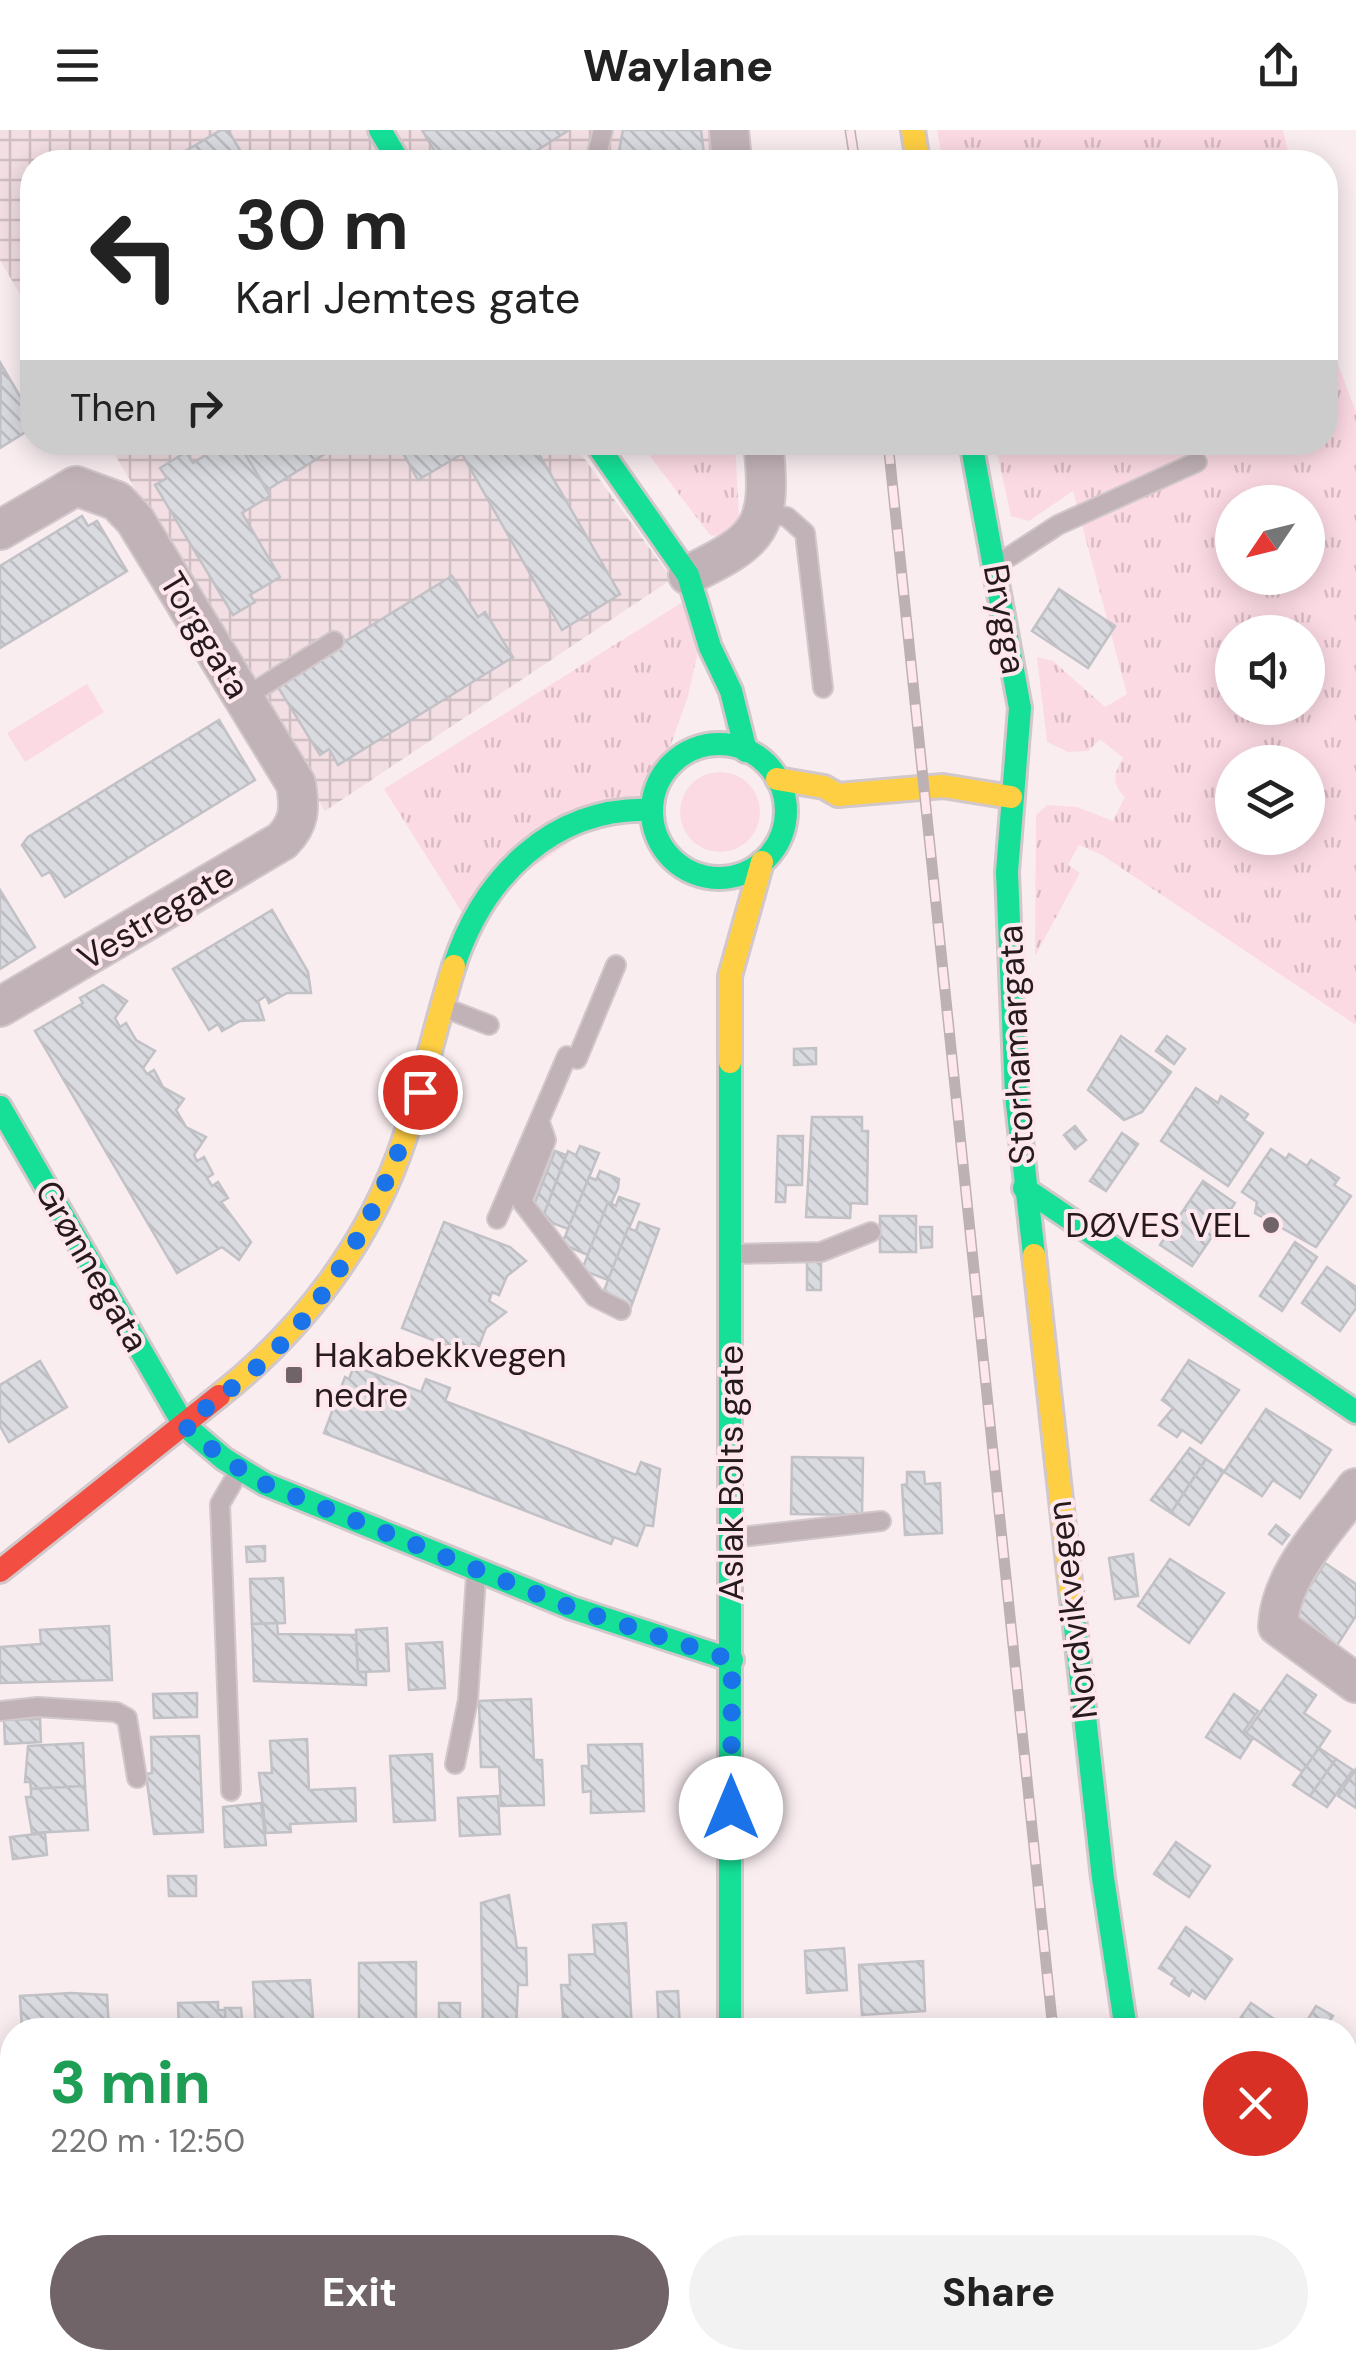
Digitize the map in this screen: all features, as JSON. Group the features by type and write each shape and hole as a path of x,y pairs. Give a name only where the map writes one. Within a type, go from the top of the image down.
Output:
{"main road":[{"path":"605,455 667,540 688,576 710,647 731,691 746,750 777,779 785,803 784,828 762,862 732,877 707,877 691,872"},
{"name":"Brygga","path":"974,455 1020,708 1011,797"},
{"path":"700,694 710,647"},
{"path":"693,723 682,756 661,779 652,810 663,846 691,872 703,899"},
{"path":"682,756 713,745 746,750"},
{"path":"777,779 824,787 838,796 943,786 1011,797"},
{"path":"784,828 830,808 838,796"},
{"name":"Storhamargata","path":"1011,797 1007,872 1024,1188 1356,1412"},
{"path":"0,1571 258,1366 311,1308 353,1243 403,1144 474,912 498,876 530,847 562,827 602,814 652,810"},
{"name":"Aslak Bolts gate","path":"730,2018 730,976 762,862"},
{"name":"Aslak Bolts gate","path":"716,940 730,976"},
{"name":"Grønnegata","path":"0,1107 184,1425"},
{"name":"Nordvikvegen","path":"1024,1188 1102,1878 1124,2018"},
{"path":"184,1425 265,1484 572,1608 732,1660"}],"street":[{"path":"688,576 745,546 758,529 763,455"},
{"name":"Torggata","path":"0,530 76,486 116,501 135,520 296,784 300,814"},
{"name":"Vestregate","path":"0,1007 282,841 294,830 300,814"},
{"path":"1356,1488 1296,1571 1279,1608 1278,1626 1356,1684"}],"lane":[{"path":"996,565 1058,525 1197,462"},
{"path":"762,512 787,518 805,533 823,688"},
{"path":"244,698 334,641"},
{"path":"497,1219 566,1056 577,1060 616,964"},
{"path":"444,1008 489,1026"},
{"path":"540,1124 546,1140 522,1202 595,1297 620,1310"},
{"path":"730,1254 820,1252 871,1232"},
{"path":"231,1790 220,1504 240,1469"},
{"path":"731,1538 881,1521"},
{"path":"455,1764 468,1700 476,1569"},
{"path":"0,1711 38,1707 116,1712 126,1718 137,1778"}],"shaded area":[{"path":"0,130 713,130 715,150 20,150 20,294 0,260"},
{"path":"115,455 582,455 672,579 325,811"}],"green space":[{"path":"937,130 1283,130 1287,150 941,150"},
{"path":"1338,364 1356,412 1356,1025 1102,855 1079,845 1068,865 1080,873 1035,956 1036,815 1047,805 1077,807 1113,821 1125,797 1115,778 1123,758 1100,739 1088,751 1068,752 1047,742 1037,657 1053,661 1105,707 1127,694 1073,491 1029,521 1011,516 998,455 1338,455"},
{"path":"649,455 736,455 739,517 726,537 710,535"},
{"path":"686,600 697,656 688,696 669,750 655,765 638,796 463,914 384,789"},
{"path":"87,684 104,712 25,762 7,733"},
{"path":"720,772 735,775 748,784 757,797 757,827 748,840 735,849 720,852 705,849 692,840 683,827 680,812 683,797 692,784 705,775"}],"building":[{"path":"221,130 228,130 240,150 187,150"},
{"path":"422,130 569,130 538,150 434,150"},
{"path":"623,130 701,130 704,150 619,150"},
{"path":"1,364 20,396 20,436 0,448"},
{"path":"181,455 188,455 193,463 206,455 246,455 270,496 242,513 280,577 250,595 255,602 233,615 155,485 167,478 160,468"},
{"path":"246,455 323,455 267,490"},
{"path":"404,455 460,455 418,480"},
{"path":"463,455 540,455 620,594 562,630"},
{"path":"82,516 88,526 97,521 127,571 0,648 0,566"},
{"path":"452,576 478,617 485,612 513,657 338,765 329,749 320,755 276,684"},
{"path":"1059,589 1115,626 1088,668 1032,631"},
{"path":"219,720 255,780 65,897 50,872 42,876 22,845 28,837"},
{"path":"0,890 35,947 0,969"},
{"path":"272,910 308,972 311,993 287,993 269,1003 266,996 258,1001 264,1020 240,1021 222,1031 218,1024 209,1030 173,969"},
{"path":"103,985 127,1001 115,1018 120,1027 126,1023 136,1040 155,1051 143,1068 147,1074 154,1070 163,1087 184,1099 176,1110 186,1127 206,1137 194,1155 197,1161 204,1157 213,1174 207,1178 212,1186 218,1182 228,1198 221,1202 251,1242 239,1260 222,1247 177,1273 35,1031 83,1003 80,998"},
{"path":"1121,1036 1171,1072 1142,1112 1124,1120 1088,1090"},
{"path":"1167,1036 1185,1049 1174,1064 1156,1051"},
{"path":"816,1048 816,1064 794,1065 794,1049"},
{"path":"1196,1088 1218,1103 1221,1096 1248,1114 1244,1120 1263,1133 1228,1186 1161,1141"},
{"path":"812,1117 862,1117 862,1131 868,1131 867,1204 851,1203 850,1218 806,1217"},
{"path":"1075,1126 1086,1140 1075,1149 1064,1135"},
{"path":"1122,1133 1138,1144 1106,1191 1090,1181"},
{"path":"778,1136 803,1136 802,1185 786,1185 785,1202 776,1202"},
{"path":"580,1146 599,1153 568,1229 542,1219 568,1151 576,1155"},
{"path":"1271,1149 1286,1159 1289,1154 1307,1166 1311,1160 1339,1178 1334,1185 1351,1196 1316,1247 1255,1213 1257,1202 1242,1192"},
{"path":"555,1151 566,1155 544,1214 532,1210"},
{"path":"600,1171 619,1179 618,1188 588,1255 562,1244 589,1177 596,1180"},
{"path":"1203,1181 1235,1203 1192,1266 1160,1245"},
{"path":"619,1197 639,1204 608,1280 582,1270 608,1202 616,1206"},
{"path":"880,1216 916,1216 916,1252 880,1252"},
{"path":"444,1222 510,1247 526,1261 507,1276 499,1295 492,1292 489,1301 506,1312 486,1328 479,1346 472,1344 469,1354 402,1328"},
{"path":"639,1222 659,1229 631,1307 602,1296 628,1228 636,1231"},
{"path":"920,1227 932,1227 932,1247 921,1248"},
{"path":"1295,1242 1317,1257 1282,1311 1260,1296"},
{"path":"807,1260 821,1260 821,1290 807,1290"},
{"path":"1327,1267 1356,1287 1356,1308 1340,1331 1302,1303"},
{"path":"1189,1360 1239,1390 1201,1443 1182,1430 1177,1437 1159,1425 1173,1408 1162,1400"},
{"path":"40,1361 67,1407 9,1442 0,1426 0,1385"},
{"path":"354,1366 421,1392 426,1379 450,1388 445,1401 636,1475 641,1462 660,1469 653,1526 645,1525 637,1546 614,1537 611,1544 324,1433 345,1377 349,1379"},
{"path":"1266,1409 1331,1450 1300,1498 1273,1480 1262,1496 1224,1472"},
{"path":"1190,1448 1206,1459 1171,1513 1151,1500"},
{"path":"792,1457 863,1458 862,1515 791,1514"},
{"path":"1206,1459 1224,1471 1189,1525 1171,1513"},
{"path":"907,1472 924,1472 925,1484 940,1483 942,1533 905,1535 902,1485 907,1484"},
{"path":"1276,1525 1289,1535 1282,1544 1269,1534"},
{"path":"265,1546 265,1561 247,1562 246,1547"},
{"path":"1133,1554 1138,1596 1115,1599 1109,1558"},
{"path":"1170,1559 1224,1593 1189,1643 1138,1606"},
{"path":"1325,1563 1356,1584 1356,1616 1334,1650 1288,1620"},
{"path":"283,1578 285,1623 252,1624 250,1579"},
{"path":"277,1623 278,1634 356,1635 358,1672 366,1672 366,1685 254,1681 252,1624"},
{"path":"109,1626 112,1680 0,1683 0,1647 41,1644 40,1630"},
{"path":"387,1628 389,1671 358,1672 356,1630"},
{"path":"442,1642 445,1688 409,1690 406,1644"},
{"path":"1287,1675 1316,1695 1304,1713 1330,1731 1303,1772 1246,1733"},
{"path":"197,1693 197,1717 154,1718 153,1694"},
{"path":"1234,1694 1258,1711 1244,1731 1253,1738 1240,1758 1206,1737"},
{"path":"531,1699 534,1760 542,1760 544,1805 501,1806 499,1767 481,1767 479,1701"},
{"path":"40,1719 41,1742 5,1744 4,1720"},
{"path":"199,1736 203,1832 154,1834 146,1774 152,1773 151,1737"},
{"path":"307,1739 309,1790 355,1788 356,1821 290,1824 291,1832 266,1833 259,1773 272,1773 270,1741"},
{"path":"83,1743 85,1786 31,1789 30,1782 25,1782 28,1746"},
{"path":"642,1744 644,1811 591,1813 591,1791 583,1792 582,1766 589,1766 588,1745"},
{"path":"1319,1748 1336,1759 1310,1796 1293,1785"},
{"path":"432,1754 435,1820 394,1822 390,1756"},
{"path":"1336,1759 1353,1770 1327,1807 1310,1796"},
{"path":"1356,1769 1356,1808 1338,1796"},
{"path":"85,1786 88,1830 32,1833 26,1797 31,1797 31,1789"},
{"path":"498,1796 500,1834 460,1836 458,1798"},
{"path":"261,1803 266,1845 225,1847 223,1807"},
{"path":"45,1833 47,1855 13,1859 10,1837"},
{"path":"1176,1842 1210,1866 1189,1897 1154,1874"},
{"path":"168,1876 196,1876 196,1896 169,1896"},
{"path":"509,1895 517,1948 526,1948 527,1985 518,1985 517,2018 483,2018 481,1903"},
{"path":"626,1923 631,2018 563,2018 561,1985 570,1985 569,1955 595,1954 593,1925"},
{"path":"1186,1927 1232,1959 1205,1999 1192,1990 1189,1996 1171,1984 1175,1978 1159,1968"},
{"path":"844,1948 847,1990 807,1993 805,1951"},
{"path":"923,1961 925,2011 862,2015 859,1965"},
{"path":"416,1962 416,2018 359,2018 359,1963"},
{"path":"310,1980 313,2018 255,2018 253,1982"},
{"path":"678,1991 679,2018 658,2018 657,1992"},
{"path":"107,1995 108,2018 21,2018 20,1996"},
{"path":"218,2002 218,2010 225,2010 225,2018 179,2018 178,2003"},
{"path":"439,2003 460,2003 460,2018 439,2018"},
{"path":"1251,2003 1273,2018 1240,2018"},
{"path":"1316,2006 1333,2016 1332,2018 1309,2018"},
{"path":"225,2008 241,2008 242,2018 225,2018"}],"railway":[{"path":"850,130 853,150"},
{"path":"889,455 1052,2018"}],"traffic: fast":[{"path":"380,130 392,150"},
{"path":"604,455 688,575 710,647 731,691 746,751"},
{"path":"973,455 1020,708 1007,872 1016,1095 1034,1255"},
{"path":"719,744 744,750 766,764 780,786 786,811 780,836 766,858 744,872 719,878 694,872 672,858 658,836 652,811 658,786 672,764 694,750 719,744"},
{"path":"454,966 483,904 503,876 527,853 553,834 583,820 616,812 652,810"},
{"path":"730,1062 730,2018"},
{"path":"0,1107 184,1425"},
{"path":"1024,1188 1356,1412"},
{"path":"184,1425 224,1459 265,1484 572,1608 732,1660"},
{"path":"1071,1591 1103,1878 1124,2018"}],"traffic: slow":[{"path":"913,130 916,150"},
{"path":"777,779 824,787 838,795 943,786 1011,797"},
{"path":"730,1062 730,976 762,862"},
{"path":"219,1396 306,1312 354,1247 374,1212 405,1137 454,966"},
{"path":"1034,1255 1071,1591"}],"traffic: jam":[{"path":"0,1571 219,1396"}],"place":[{"name":"DØVES VEL","path":"1271,1225"},
{"name":"Hakabekkvegen nedre","path":"294,1375"}],"route":[{"path":"420,1092 403,1144 353,1243 311,1308 258,1366 184,1425 224,1459 265,1484 572,1608 732,1660 731,1808"}]}
